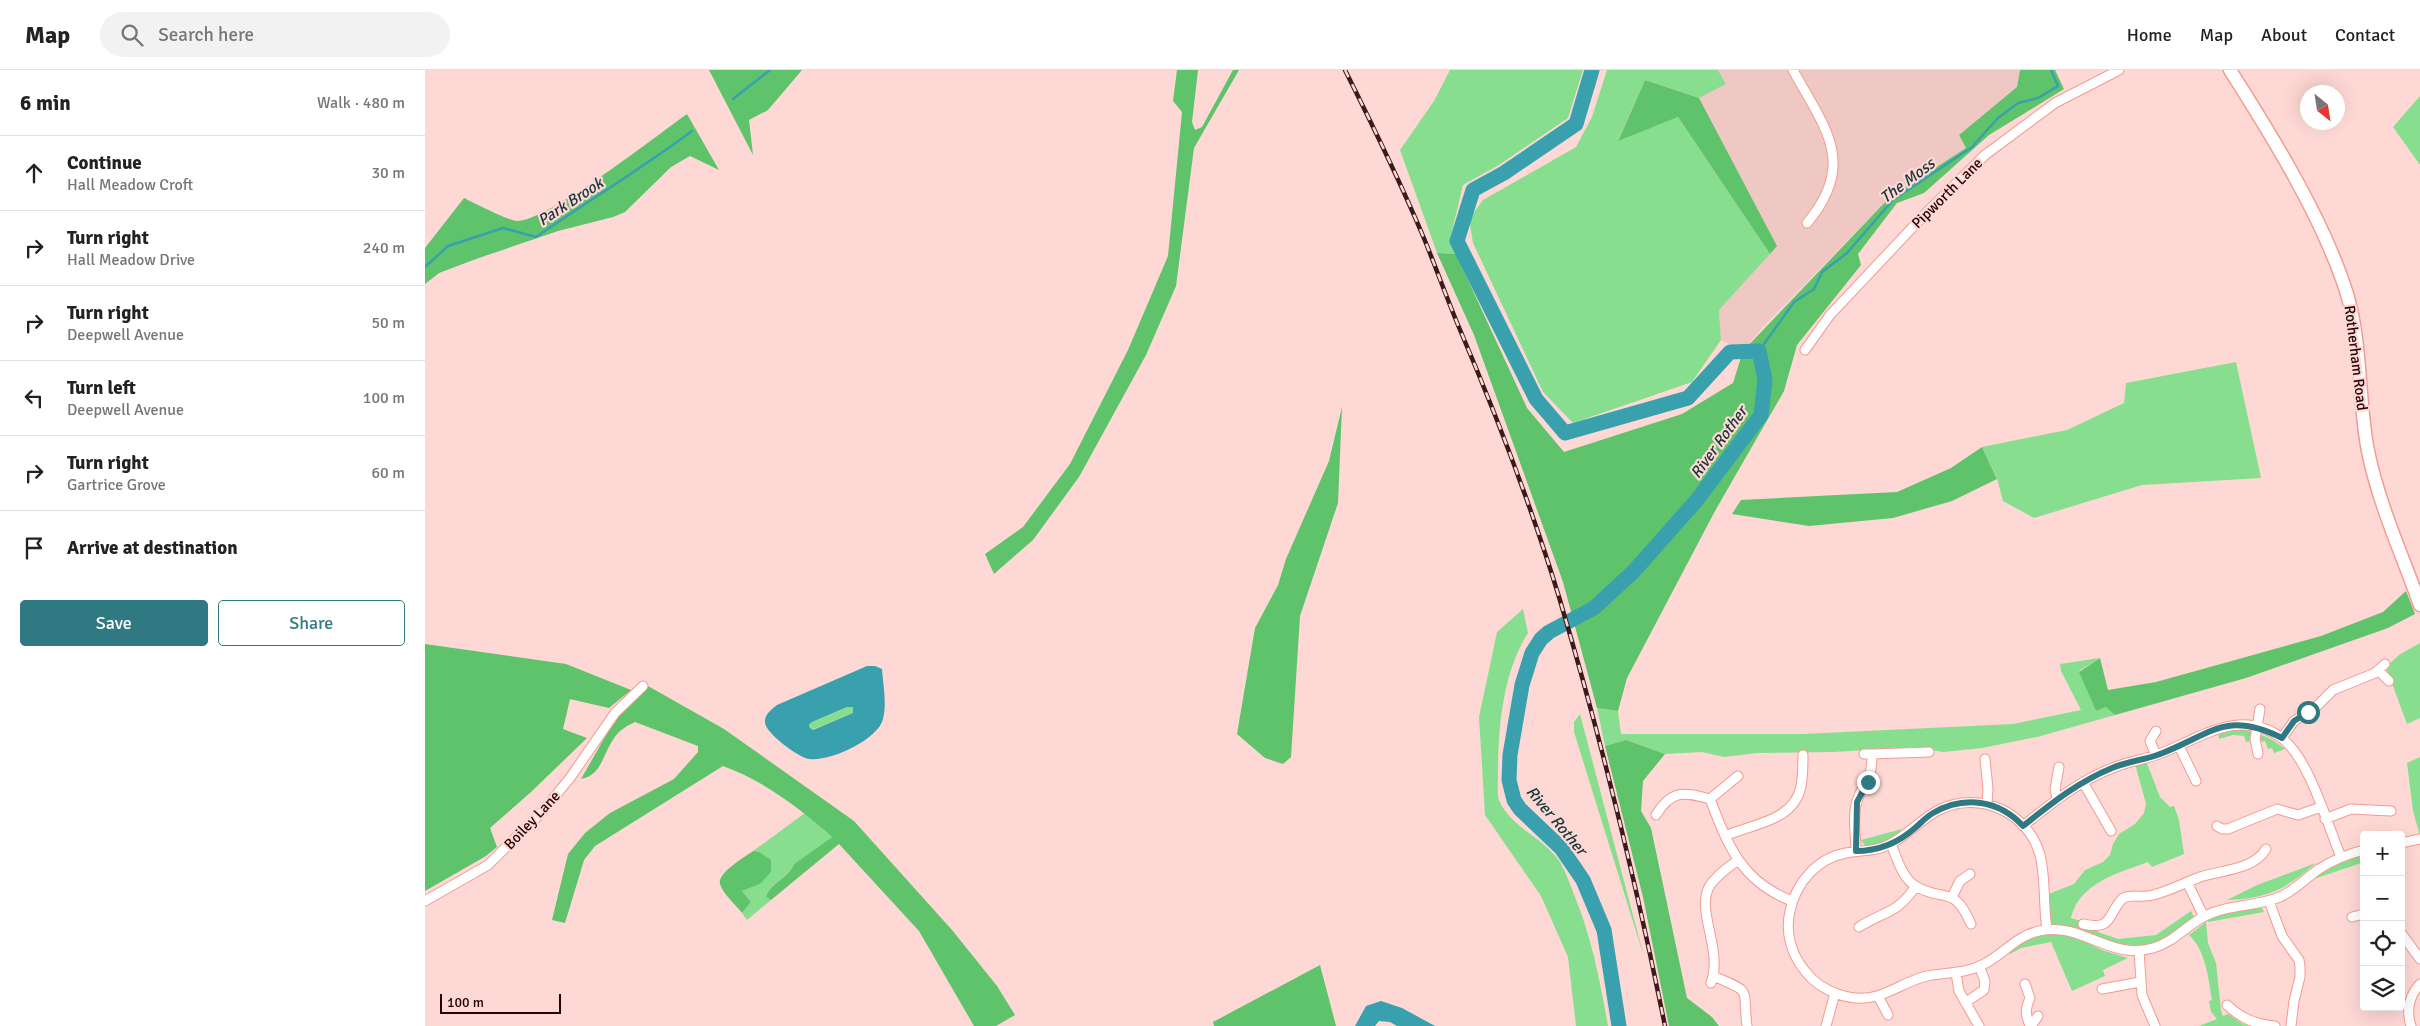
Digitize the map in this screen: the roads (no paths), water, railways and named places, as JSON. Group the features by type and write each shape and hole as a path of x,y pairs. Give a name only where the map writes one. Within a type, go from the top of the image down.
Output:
{"main road":[{"name":"Rotherham Road","path":"2230,70 2303,196 2341,277 2352,314 2367,441 2375,482 2392,536 2420,605"}],"street":[{"path":"1793,70 1827,134 1834,156 1828,191 1807,223"},
{"name":"Pipworth Lane","path":"1805,350 1830,315 1927,212 1985,155 2055,103 2119,70"},
{"path":"2282,738 2294,721 2315,708 2333,690 2342,685 2362,679 2382,667 2389,681"},
{"name":"Boiley Lane","path":"425,902 488,865 542,812 570,778 615,713 643,686"},
{"path":"2258,754 2255,739 2260,709"},
{"path":"2023,826 2057,798 2083,782 2114,767 2156,755 2221,727 2246,725 2257,727 2282,738 2301,761 2341,858"},
{"path":"2156,731 2150,741 2156,755"},
{"path":"2179,746 2196,781"},
{"path":"1856,851 1857,802 1871,776 1868,754 1929,752"},
{"path":"1725,836 1777,818 1787,811 1795,802 1801,787 1803,756"},
{"path":"1985,758 1989,790 1987,803"},
{"path":"2057,798 2055,789 2059,767"},
{"path":"1710,799 1738,776"},
{"path":"2083,782 2111,831"},
{"path":"1656,815 1668,799 1680,793 1688,793 1710,799"},
{"path":"1710,799 1725,836 1738,860 1761,886 1792,901"},
{"path":"2047,929 2039,852 2023,826 2014,816 1987,803 1967,803 1940,809 1924,819 1903,838 1891,844 1871,851 1856,851 1832,857 1815,868 1801,884 1792,901 1789,932 1796,958 1812,980 1835,993 1860,998 1878,996 1916,979 1956,973 1979,966 1994,958 2020,938 2047,929 2070,930 2110,948 2139,951 2167,942 2203,916 2224,908 2269,901 2285,894 2319,869 2360,851"},
{"path":"2217,826 2222,829 2228,829 2277,809 2298,815 2321,807"},
{"path":"2325,819 2351,809 2384,809 2391,812"},
{"path":"2405,842 2420,839"},
{"path":"1891,844 1903,872 1916,886 1952,897 1961,906 1971,924"},
{"path":"2083,924 2099,926 2106,924 2112,919 2118,903 2123,898 2154,895 2187,882 2247,863 2260,856 2266,849"},
{"path":"1738,860 1715,879 1710,886 1705,900 1715,954 1712,980 1739,987 1743,991 1747,998 1747,1026"},
{"path":"1952,897 1960,881 1970,874"},
{"path":"2187,882 2203,916"},
{"path":"1859,927 1900,907 1916,886"},
{"path":"2269,901 2281,936 2299,960 2300,977 2293,1001 2291,1026"},
{"path":"2353,917 2360,915"},
{"path":"2405,938 2420,958"},
{"path":"2139,951 2140,982 2148,1011 2155,1026"},
{"path":"1965,1002 1984,990 1985,981 1979,966"},
{"path":"1956,973 1959,991 1979,1026"},
{"path":"2102,989 2140,982"},
{"path":"2025,984 2030,998 2025,1008 2031,1026"},
{"path":"2411,1026 2405,1003 2420,984"},
{"path":"1826,1026 1835,993"},
{"path":"1878,996 1888,1015"},
{"path":"2227,1005 2249,1021 2275,1026"},
{"path":"2031,1026 2038,1016"}],"water":[{"path":"867,666 875,666 882,669 885,707 883,719 879,727 863,742 840,753 818,759 809,759 797,754 782,743 769,730 765,720 769,711 777,705","holes":["847,707 853,707 853,713 813,730 810,728 809,725 812,722"]},
{"path":"1381,1001 1402,1008 1435,1026 1397,1026 1390,1022 1379,1021 1375,1026 1355,1026 1366,1006"}],"waterway":[{"name":"Park Brook","path":"733,99 770,70"},
{"name":"River Rother","path":"1592,70 1576,124 1504,173 1473,190 1457,241 1536,399 1565,433 1688,398 1730,352 1759,351 1765,380 1761,415 1696,501 1634,571 1594,608 1549,632 1541,639 1532,653 1522,685 1510,755 1509,780 1514,800 1520,809 1561,848 1583,880 1604,930 1619,1026"},
{"name":"The Moss","path":"1759,351 1794,302 1814,289 1822,272 1847,253 1893,200 1972,147 1998,118 2018,103 2038,98 2058,86 2051,70"},
{"name":"Park Brook","path":"425,267 448,246 503,228 536,237 692,131"}],"railway":[{"path":"1345,70 1423,236 1486,392 1537,528 1559,597 1603,757 1630,864 1665,1026"}]}
